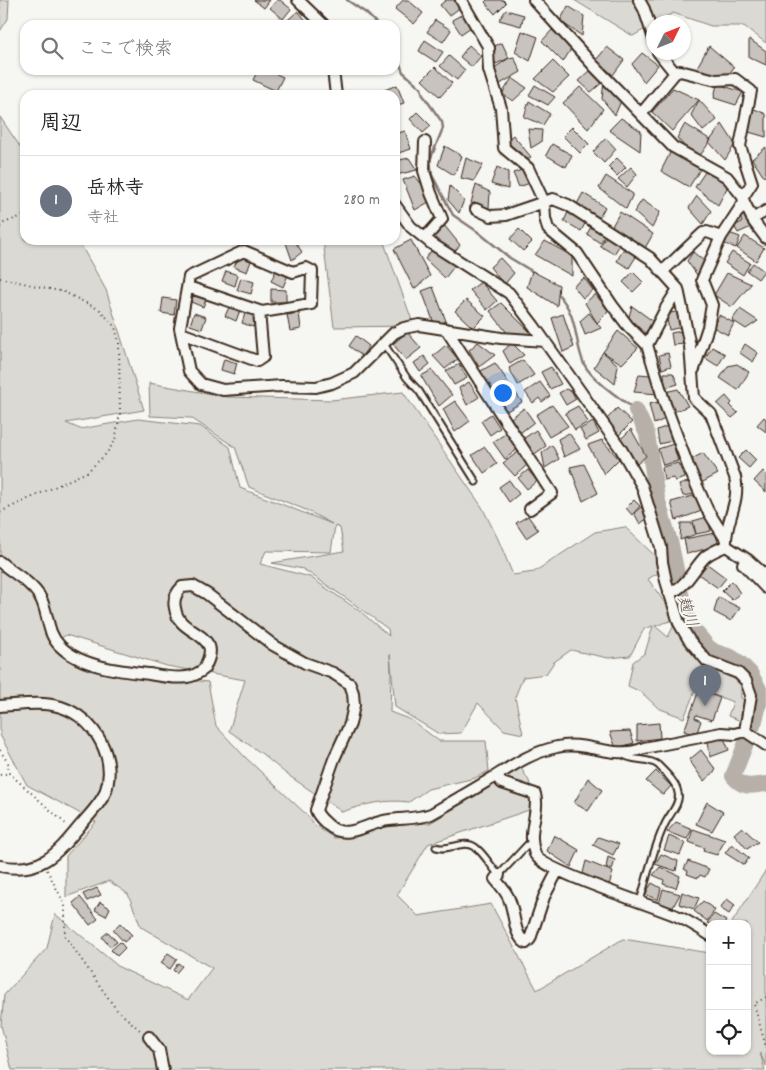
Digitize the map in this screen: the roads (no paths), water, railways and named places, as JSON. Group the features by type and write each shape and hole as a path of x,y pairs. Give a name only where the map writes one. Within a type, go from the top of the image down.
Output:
{"street":[{"path":"298,0 319,20"},
{"path":"462,0 490,48 488,50 489,70 501,108 504,148 528,168 544,202 548,229 577,253 612,305 628,326 647,345 665,404 688,466 708,511 726,542 766,576"},
{"path":"534,0 673,147 727,177 744,200 752,218 766,238"},
{"path":"639,0 646,15"},
{"path":"664,60 675,73"},
{"path":"641,114 675,73 680,71 716,80 735,79 750,91 740,146 752,183 744,200 721,237 702,280 712,305 708,327 692,374"},
{"path":"334,75 335,90"},
{"path":"425,142 424,171 442,219 425,238"},
{"path":"476,209 491,216 506,215 554,199 568,205 650,258 678,289 690,346 694,398 711,414 738,487 726,542 709,553 684,584 671,593"},
{"path":"752,218 766,210"},
{"path":"400,212 411,227 425,238 508,293 545,341 621,449 642,486 661,547 662,562 679,623 693,646 707,661 738,673 746,681 751,694 748,733"},
{"path":"663,272 703,234 707,232 721,237"},
{"path":"188,287 262,312 311,304 312,271 306,268 293,272 244,251 190,277 188,287 180,328 189,371 201,384 223,390 282,386 316,387 332,383 354,373 394,333 419,325 501,338 545,341"},
{"path":"647,345 678,289"},
{"path":"181,333 257,361 263,357 259,311"},
{"path":"446,329 552,493 530,509"},
{"path":"739,554 741,561 766,588"},
{"path":"0,562 36,591 41,599 52,635 59,646 74,656 110,669 170,677 186,677 204,669 210,652 208,645 181,623 176,615 174,604 177,592 182,587 192,586 207,594 273,645 305,663 333,673 350,684 354,705 350,724 334,759 316,810 318,816 331,828 339,832 346,833 387,820 428,816 529,755 558,746 600,749 622,754 721,733 748,733 766,745"},
{"path":"0,706 33,704 61,707 77,716 98,736 107,757 108,778 105,793 97,806 53,856 43,862 24,868 0,866"},
{"path":"496,776 502,783 535,794 536,801 531,834 535,856 539,860 558,870 679,916 706,933"},
{"path":"499,875 495,879 510,899 518,934 526,943 530,940 544,897 558,870"},
{"path":"149,1037 159,1050 164,1070"}],"lane":[{"path":"384,344 418,391 476,482"},
{"path":"622,754 627,758 653,762 658,765 675,785 679,794 677,803 664,825 640,901"},
{"path":"436,847 442,849 466,844 472,845 478,849 499,875 532,842"}],"waterway":[{"path":"347,0 373,20"},
{"path":"400,64 403,72 421,88 423,95 442,122 443,128 430,160 432,175 453,215 510,258 535,273"},
{"path":"557,293 569,310 584,364 588,370 607,389 636,410"},
{"name":"麹川","path":"636,410 647,434 657,498 671,545 685,613 692,628 708,647 740,663 750,673 759,689 759,705 755,720 733,776 744,785 766,784"}],"place":[{"name":"岳林寺","path":"705,706"}]}
